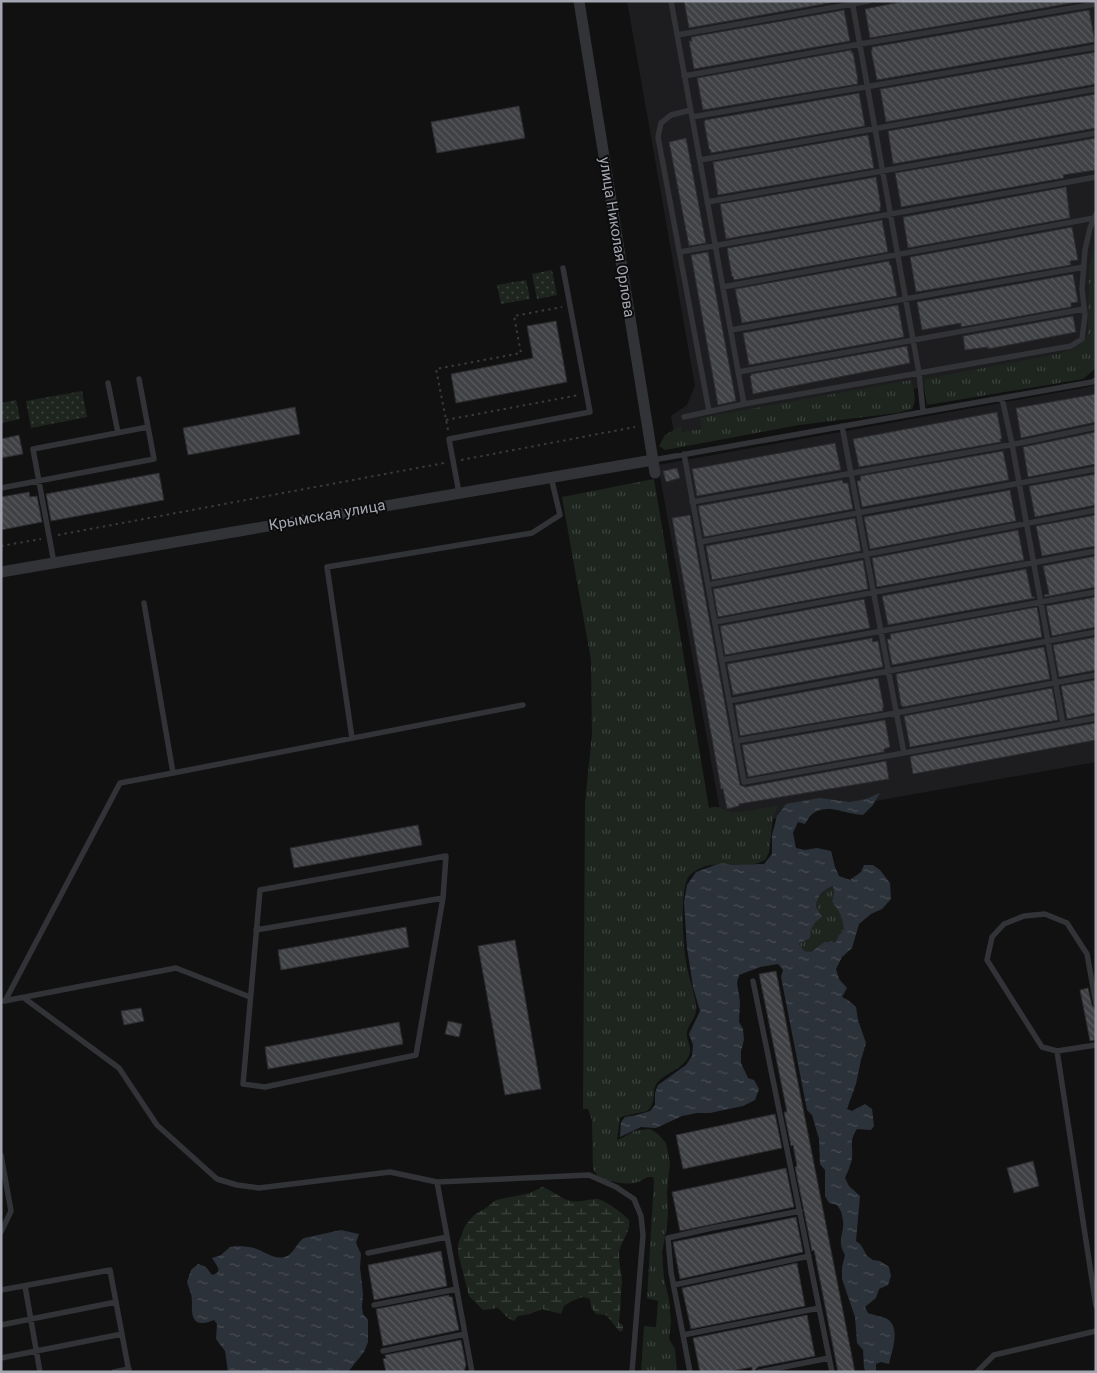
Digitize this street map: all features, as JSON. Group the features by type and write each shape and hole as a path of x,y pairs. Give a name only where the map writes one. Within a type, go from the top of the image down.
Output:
{"street":[{"name":"улица Николая Орлова","path":"579,1 655,473"},
{"name":"Крымская улица","path":"1,572 653,460"}],"lane":[{"path":"671,1 744,404"},
{"path":"677,35 869,1"},
{"path":"852,3 920,373 923,412"},
{"path":"684,76 1096,4"},
{"path":"692,117 1096,47"},
{"path":"700,160 1096,89"},
{"path":"691,110 671,115 661,123 658,137 709,411"},
{"path":"708,202 1096,133"},
{"path":"680,252 1096,177"},
{"path":"723,287 1095,216"},
{"path":"684,417 744,404 1071,346 1082,339 1084,309 1082,289 1085,250 1095,216"},
{"path":"731,330 1084,267"},
{"path":"459,493 449,439 590,412 562,268"},
{"path":"738,372 1084,309"},
{"path":"1,488 154,459 139,379"},
{"path":"653,460 1096,380"},
{"path":"108,383 118,433"},
{"path":"1002,398 1020,484 1063,724"},
{"path":"842,426 904,753"},
{"path":"54,562 33,449 148,427"},
{"path":"692,502 1096,427"},
{"path":"684,454 744,782 1096,718"},
{"path":"700,542 1096,469"},
{"path":"352,738 327,567 532,533 560,515 551,477"},
{"path":"708,585 1096,510"},
{"path":"715,622 1096,551"},
{"path":"722,660 1096,592"},
{"path":"144,603 173,773"},
{"path":"729,701 1096,632"},
{"path":"736,741 1096,675"},
{"path":"3,1001 120,783 523,705"},
{"path":"446,856 443,898 416,1055 266,1087 243,1084 260,890 446,856"},
{"path":"256,930 443,898"},
{"path":"1096,1004 1087,954 1067,924 1045,914 1024,916 1004,924 992,937 987,960 1042,1047 1057,1051 1096,1045"},
{"path":"3,1001 176,968 250,998"},
{"path":"753,981 832,1372"},
{"path":"24,998 119,1068 157,1125 217,1179 237,1186 259,1188 390,1172 437,1182 589,1175 616,1187 634,1200 641,1216 642,1235 632,1372"},
{"path":"1057,1051 1096,1306"},
{"path":"1,1155 11,1211 1,1232"},
{"path":"437,1182 472,1372"},
{"path":"1,1212 11,1211"},
{"path":"690,1372 671,1272 668,1238 800,1212"},
{"path":"368,1253 447,1238"},
{"path":"674,1285 808,1256"},
{"path":"1,1290 110,1270 129,1370 114,1372"},
{"path":"25,1286 40,1372"},
{"path":"374,1305 457,1289"},
{"path":"1,1325 116,1302"},
{"path":"683,1335 819,1308"},
{"path":"977,1372 994,1355 1096,1331"},
{"path":"1,1358 122,1334"},
{"path":"383,1351 465,1334"},
{"path":"759,1372 829,1358"}],"path":[{"path":"449,439 436,369 521,353 514,316 570,306"},
{"path":"446,420 586,394"},
{"path":"1,546 648,425"}],"shaded area":[{"path":"627,1 1096,1 1096,273 1091,337 1051,366 787,410 711,433 675,440 671,416 687,405 695,386"},
{"path":"1096,385 1096,762 723,828 658,465"}],"green space":[{"path":"1096,243 1096,368 1083,379 927,405 924,387 925,379 1058,354 1079,345 1088,334 1089,268"},
{"path":"552,270 557,295 537,299 532,274"},
{"path":"526,280 530,299 501,304 497,285"},
{"path":"911,380 915,395 914,406 912,409 897,413 799,425 665,450 659,446 665,435 681,426 682,432 702,429 700,418"},
{"path":"82,391 87,417 31,428 26,401"},
{"path":"16,400 20,419 1,423 1,403"},
{"path":"654,479 709,808 719,807 735,812 778,805 773,818 769,852 766,859 748,865 709,865 690,875 684,891 683,916 687,967 696,1009 687,1033 690,1052 681,1066 657,1083 653,1102 647,1111 620,1117 617,1140 634,1131 650,1129 658,1134 666,1143 670,1162 667,1192 667,1226 662,1253 671,1322 669,1339 675,1349 677,1372 641,1372 644,1326 656,1327 658,1301 647,1298 653,1177 628,1183 618,1183 599,1178 593,1169 592,1120 588,1109 583,1109 585,803 592,734 591,660 562,497"},
{"path":"833,886 832,902 841,915 844,931 836,942 824,942 811,952 803,951 799,944 810,938 817,910 817,899 825,890"},
{"path":"542,1187 570,1201 600,1200 623,1214 629,1220 628,1229 619,1253 622,1280 619,1323 623,1325 623,1330 620,1332 606,1315 596,1314 591,1307 590,1299 583,1297 564,1306 561,1314 542,1309 518,1316 514,1321 498,1308 483,1310 469,1296 458,1253 458,1244 465,1226 474,1215 496,1200 530,1193"}],"water":[{"path":"880,793 873,805 863,815 823,809 811,816 805,824 798,822 793,833 796,848 805,850 817,848 831,851 839,876 850,880 861,872 864,865 873,865 880,870 890,883 891,899 882,909 871,914 859,924 852,948 842,957 836,969 839,979 847,988 842,997 856,1007 858,1020 866,1043 856,1084 847,1109 852,1111 865,1104 872,1109 874,1126 871,1130 857,1129 852,1140 852,1161 845,1178 849,1186 860,1196 856,1241 861,1245 867,1256 889,1267 891,1276 888,1285 879,1289 876,1298 865,1307 868,1313 887,1319 894,1328 895,1333 889,1364 881,1362 876,1364 876,1372 866,1372 863,1350 857,1343 855,1317 842,1279 845,1255 841,1244 842,1215 837,1205 829,1203 825,1196 825,1170 820,1164 819,1139 812,1115 807,1110 781,977 783,970 778,964 760,967 739,975 737,983 740,1002 739,1022 743,1029 744,1040 741,1051 741,1063 748,1078 754,1080 759,1089 755,1100 743,1106 710,1113 682,1116 656,1128 641,1127 620,1137 621,1122 625,1117 650,1111 655,1105 655,1093 658,1085 686,1065 692,1056 693,1045 689,1034 700,1011 693,987 687,948 684,902 687,885 696,872 721,863 734,865 764,864 772,854 772,835 777,816 786,804 819,798 850,802 866,799","holes":["833,886 832,902 841,915 844,931 839,935 836,942 824,942 811,952 804,951 799,944 810,938 813,926 822,917 816,905 818,898 826,889"]},
{"path":"341,1230 359,1234 356,1243 361,1254 362,1307 363,1314 368,1320 368,1342 364,1352 348,1372 228,1372 225,1351 216,1339 217,1324 214,1320 204,1323 198,1322 193,1316 191,1292 187,1282 191,1270 198,1264 206,1267 212,1275 216,1274 218,1268 212,1258 221,1255 230,1247 251,1247 281,1258 291,1253 304,1238"}],"building":[{"path":"684,1 841,1 689,28"},
{"path":"905,1 1084,1 870,38 865,9"},
{"path":"844,10 850,41 694,69 689,41 692,41 691,37"},
{"path":"1089,10 1095,42 877,80 871,51 872,47"},
{"path":"851,50 853,52 858,84 703,110 697,78"},
{"path":"1096,52 1096,84 886,122 880,89"},
{"path":"859,93 865,126 711,153 709,149 705,120"},
{"path":"1096,94 1096,128 893,164 888,131"},
{"path":"519,106 525,138 437,153 431,122"},
{"path":"868,135 874,168 718,195 713,162"},
{"path":"686,138 706,243 689,246 669,142"},
{"path":"1096,138 1096,170 1063,175 1064,178 901,207 895,173"},
{"path":"876,177 880,211 726,239 720,204"},
{"path":"1066,187 1070,218 908,248 903,217"},
{"path":"882,220 888,252 734,280 732,277 728,248"},
{"path":"1072,227 1078,260 1070,261 1071,265 916,292 910,257"},
{"path":"708,252 736,401 718,405 691,255"},
{"path":"889,261 897,296 742,323 735,289"},
{"path":"1073,274 1078,302 1071,303 1071,307 961,327 961,323 922,330 917,302"},
{"path":"898,305 904,337 749,365 743,333"},
{"path":"1073,316 1076,332 988,349 988,347 965,350 963,336"},
{"path":"556,321 567,382 456,403 451,374 533,358 527,326"},
{"path":"907,346 910,363 753,394 751,374"},
{"path":"1096,394 1096,422 1021,438 1016,408"},
{"path":"295,407 300,434 188,455 183,428"},
{"path":"997,412 1001,442 859,467 853,439"},
{"path":"1096,432 1096,464 1028,477 1023,447"},
{"path":"19,435 23,454 1,458 1,439"},
{"path":"835,443 841,470 697,496 692,469"},
{"path":"1003,451 1009,480 862,507 857,481 861,480 860,476"},
{"path":"677,468 680,478 666,482 663,471"},
{"path":"159,473 164,500 51,521 46,494"},
{"path":"1096,474 1096,505 1035,517 1029,486"},
{"path":"842,480 843,483 848,483 853,509 704,537 698,506"},
{"path":"1010,490 1016,521 870,549 864,517"},
{"path":"29,492 30,497 37,496 42,522 1,530 1,497"},
{"path":"690,515 740,785 745,787 886,761 889,779 739,804 739,806 727,809 723,789 721,789 672,518"},
{"path":"1096,515 1096,546 1042,556 1036,526"},
{"path":"855,518 861,551 712,580 706,546"},
{"path":"1018,530 1024,560 877,587 872,558"},
{"path":"1096,556 1096,587 1045,597 1044,595 1049,594 1043,566"},
{"path":"863,560 868,589 718,617 713,589"},
{"path":"1026,569 1032,597 1035,598 888,625 882,596"},
{"path":"1096,597 1096,627 1052,636 1046,606"},
{"path":"864,599 870,628 725,655 720,626"},
{"path":"1037,607 1042,637 892,665 887,639 891,639 890,634"},
{"path":"1096,637 1096,670 1059,677 1053,645"},
{"path":"872,638 873,642 878,641 883,667 733,695 727,664"},
{"path":"1044,647 1050,679 903,707 901,705 896,674"},
{"path":"878,678 883,711 740,736 735,705"},
{"path":"1096,680 1096,713 1067,719 1061,686"},
{"path":"1052,688 1058,720 910,747 904,716"},
{"path":"885,720 890,747 884,749 884,752 748,777 742,745"},
{"path":"1096,723 1096,740 913,774 910,757 912,756"},
{"path":"418,825 422,845 294,868 290,848"},
{"path":"406,927 409,947 281,970 278,950"},
{"path":"515,940 541,1089 505,1095 478,946"},
{"path":"776,971 855,1372 838,1372 814,1250 812,1251 795,1167 797,1166 793,1145 791,1146 784,1112 787,1112 759,974"},
{"path":"1088,988 1092,1005 1096,1009 1096,1040 1090,1041 1080,990"},
{"path":"141,1008 144,1021 124,1025 121,1011"},
{"path":"448,1021 462,1024 459,1037 445,1034"},
{"path":"399,1022 403,1044 268,1069 265,1047"},
{"path":"775,1114 782,1148 683,1169 676,1135"},
{"path":"1033,1161 1039,1186 1014,1193 1007,1168"},
{"path":"786,1168 794,1207 680,1231 672,1192"},
{"path":"796,1217 803,1252 680,1279 673,1242"},
{"path":"441,1251 447,1286 374,1300 368,1265"},
{"path":"797,1263 805,1306 691,1329 682,1288"},
{"path":"449,1295 449,1297 452,1297 459,1330 383,1346 376,1309"},
{"path":"807,1315 815,1356 758,1367 754,1372 752,1372 752,1367 728,1372 700,1372 693,1338"},
{"path":"461,1340 466,1365 464,1372 386,1372 383,1359 386,1358 385,1355"}]}
